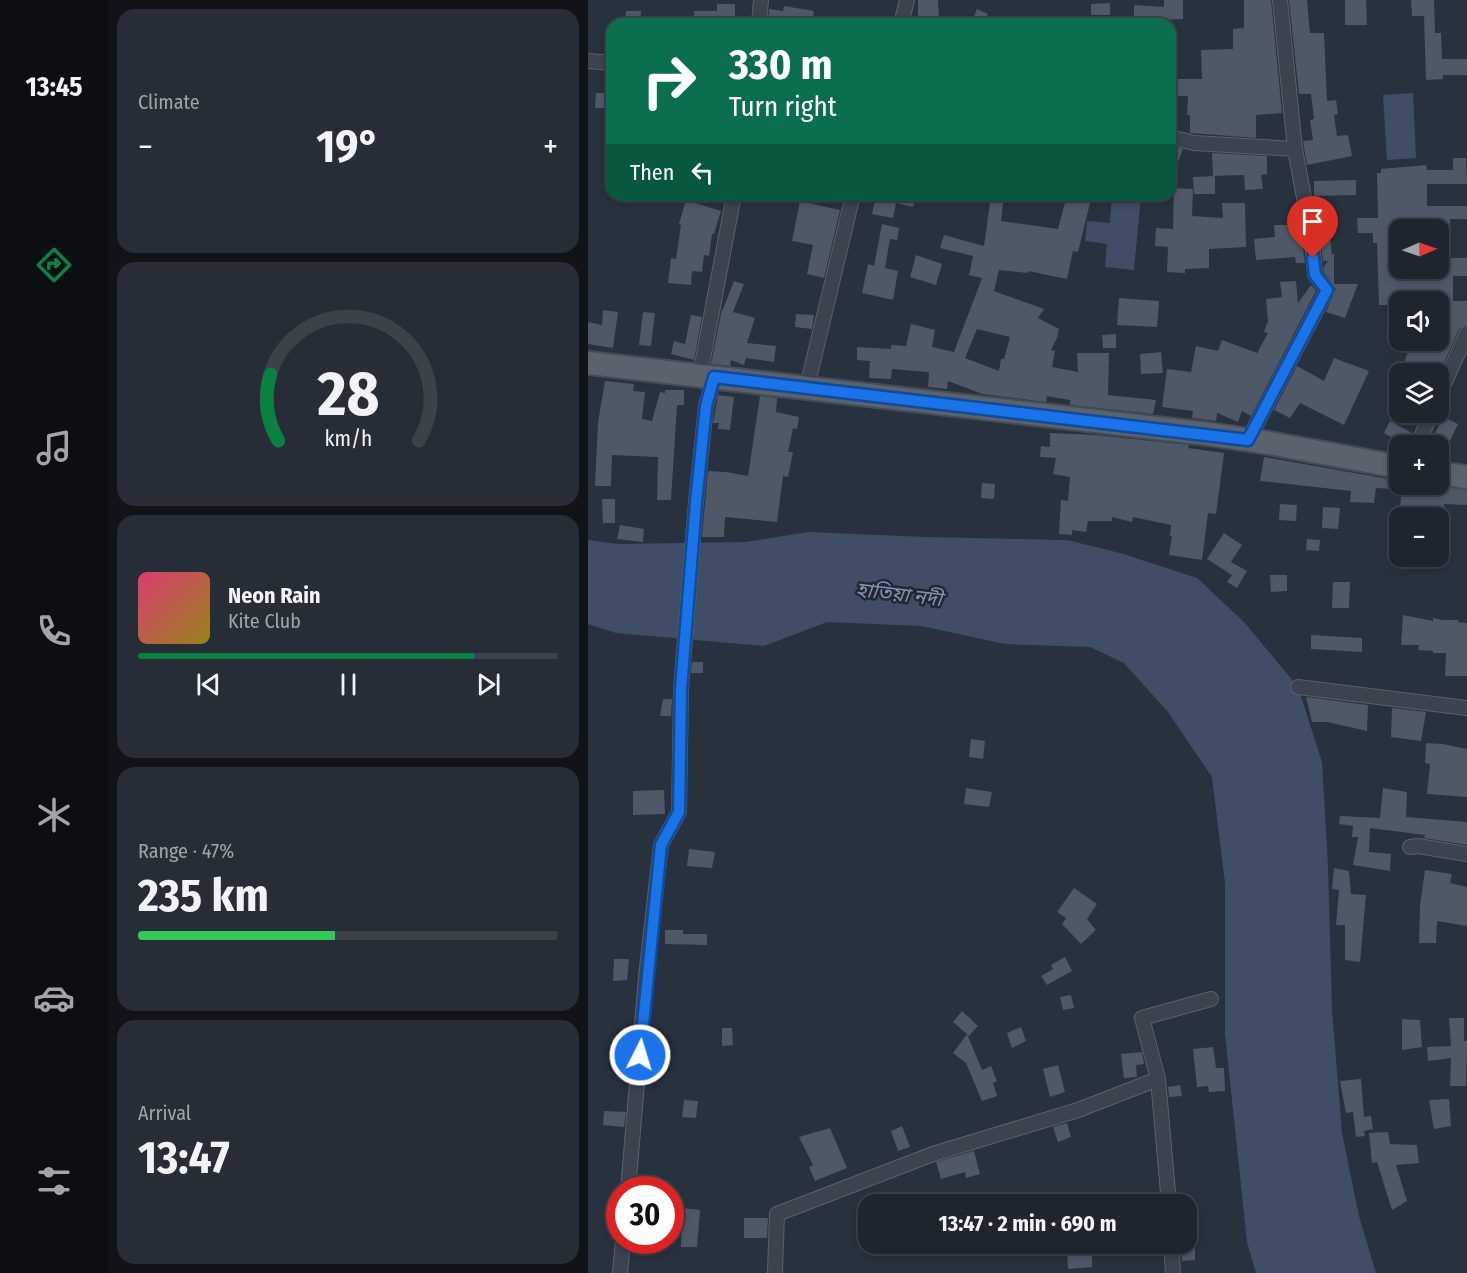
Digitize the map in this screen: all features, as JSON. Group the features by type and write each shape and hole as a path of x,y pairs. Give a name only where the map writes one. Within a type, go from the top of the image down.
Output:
{"main road":[{"path":"588,363 1248,440 1389,465"},
{"path":"1449,475 1467,477"}],"street":[{"path":"760,18 761,0"},
{"path":"902,18 907,0"},
{"path":"1248,440 1327,290 1315,275 1312,241 1294,149 1280,0"},
{"path":"588,61 606,62"},
{"path":"1176,138 1194,143 1294,149"},
{"path":"629,1176 646,977 661,845 679,812 681,689 707,376 733,201"},
{"path":"807,387 852,201"},
{"path":"1449,373 1467,333"},
{"path":"1298,687 1467,708"},
{"path":"1410,847 1418,846 1467,854"},
{"path":"1168,1194 1158,1079 1142,1018 1211,999"},
{"path":"775,1273 777,1214 933,1154 1078,1110 1158,1079"},
{"path":"620,1273 622,1254"},
{"path":"1172,1254 1173,1273"}],"water":[{"path":"1413,93 1416,158 1387,160 1383,95"},
{"path":"1112,201 1140,201 1134,270 1105,267 1107,244 1085,241 1087,221 1110,223"},
{"name":"হাতিয়া নদী","path":"808,532 1067,540 1120,553 1197,578 1244,622 1298,687 1322,762 1328,866 1332,1010 1342,1133 1359,1216 1376,1273 1256,1273 1247,1242 1225,1034 1225,883 1212,777 1168,712 1124,663 1090,647 1005,644 921,626 827,622 764,646 616,633 588,624 588,540 618,544 746,542"}],"building":[{"path":"918,0 938,0 939,18 918,18"},
{"path":"1164,0 1183,0 1183,19 1134,18 1134,5 1164,7"},
{"path":"1244,0 1271,0 1282,113 1256,115 1256,138 1190,133 1190,115 1187,115 1188,96 1176,96 1176,79 1202,79 1201,50 1233,49 1233,29 1244,28"},
{"path":"1289,0 1307,0 1310,33 1324,33 1327,101 1336,100 1338,114 1334,115 1337,136 1348,135 1352,156 1307,165 1303,141 1313,140 1310,120 1314,119 1311,94 1299,94"},
{"path":"1345,0 1366,0 1367,25 1345,25"},
{"path":"1411,0 1434,0 1435,33 1441,33 1442,59 1467,59 1467,75 1443,75 1443,79 1426,80 1424,16 1412,16"},
{"path":"1110,3 1110,15 1091,15 1091,4"},
{"path":"717,4 735,4 735,18 694,18 694,11 717,11"},
{"path":"784,6 814,11 813,18 768,18 769,9 783,11"},
{"path":"977,9 988,14 986,18 973,18"},
{"path":"626,11 641,11 640,18 625,18"},
{"path":"596,93 606,93 606,108 595,108"},
{"path":"1176,147 1183,149 1176,168"},
{"path":"1212,153 1267,156 1267,174 1261,175 1263,189 1245,190 1244,175 1213,176"},
{"path":"1453,158 1466,158 1467,184 1427,184 1427,206 1467,206 1467,219 1450,219 1451,258 1467,258 1467,276 1453,276 1453,301 1467,301 1467,324 1459,329 1444,363 1404,363 1408,351 1449,351 1449,291 1389,291 1389,305 1379,305 1377,243 1373,243 1373,233 1358,233 1357,218 1378,218 1377,173 1381,173 1381,169 1426,165 1427,170 1453,170"},
{"path":"1215,176 1215,194 1194,194 1193,177"},
{"path":"1356,180 1356,195 1314,196 1314,181"},
{"path":"1176,188 1193,189 1192,216 1223,218 1222,203 1245,203 1246,247 1209,249 1209,268 1185,269 1185,273 1167,272 1168,247 1155,246 1156,228 1173,229"},
{"path":"686,201 721,211 714,234 712,234 709,256 704,255 702,272 692,271 691,285 668,283 671,258 676,259 681,225 679,224"},
{"path":"800,201 840,210 824,278 807,274 813,245 792,241"},
{"path":"875,201 915,201 913,207 896,203 893,218 872,214"},
{"path":"990,201 1003,201 1001,221 1058,229 1065,201 1091,201 1078,252 1073,251 1067,279 1028,271 1028,273 999,270 994,291 1044,309 1038,318 1059,329 1051,350 1055,351 1052,367 1078,372 1077,353 1109,353 1108,395 1156,400 1153,414 1070,405 1070,400 1047,396 1046,402 982,394 948,381 947,389 928,387 929,372 892,369 891,379 869,378 870,361 857,360 857,347 891,349 891,345 906,346 911,324 935,330 932,347 954,352 982,278 969,275 973,256 940,248 944,235 984,246","holes":["977,329 1010,337 1004,359 1001,359 999,371 965,358"]},
{"path":"1328,217 1332,256 1334,253 1334,284 1358,284 1345,318 1326,312 1336,289 1324,272 1323,268 1328,261 1323,261 1317,218"},
{"path":"1299,219 1305,263 1296,263 1295,257 1256,260 1254,239 1275,237 1274,225 1295,225 1295,220"},
{"path":"882,224 899,228 897,240 890,239 885,268 898,271 893,300 862,293 868,264 874,266"},
{"path":"916,255 942,264 936,285 910,277"},
{"path":"734,281 744,284 733,312 755,318 747,343 776,346 774,362 746,358 744,365 731,360 730,366 711,364 722,309"},
{"path":"1296,281 1298,303 1311,285 1316,291 1251,416 1242,411 1238,422 1217,413 1216,421 1192,418 1193,411 1162,407 1167,369 1191,372 1196,346 1218,351 1222,340 1257,353 1268,333 1264,332 1268,321 1266,299 1282,297 1280,282"},
{"path":"1119,298 1159,301 1157,327 1117,325"},
{"path":"603,310 618,312 613,348 588,344 588,322 602,325"},
{"path":"643,312 655,313 651,346 639,345"},
{"path":"796,314 814,315 812,329 795,327"},
{"path":"691,315 702,317 694,360 671,354 674,341 685,344"},
{"path":"1116,334 1116,348 1103,348 1102,335"},
{"path":"1161,352 1163,373 1141,374 1140,354"},
{"path":"1334,358 1369,371 1344,425 1300,403 1290,418 1274,410 1297,366 1324,381"},
{"path":"605,381 634,384 633,391 645,392 642,419 652,421 660,392 684,390 684,405 677,405 671,500 657,500 658,457 612,455 611,486 595,486 598,422"},
{"path":"718,395 734,397 730,430 718,429 719,423 713,423"},
{"path":"760,396 777,398 776,412 799,417 797,429 793,428 788,452 793,452 788,477 783,476 777,522 725,517 724,537 702,537 708,471 748,476"},
{"path":"1449,420 1458,424 1449,443 1449,435 1434,435 1440,423 1449,423"},
{"path":"1389,423 1394,423 1412,433 1411,435 1389,436 1384,433"},
{"path":"1050,433 1096,435 1189,445 1188,448 1224,453 1216,514 1208,513 1202,560 1169,555 1171,525 1133,517 1132,522 1112,517 1112,521 1088,521 1086,532 1072,530 1072,535 1059,534 1061,500 1068,501 1070,477 1053,474 1056,458 1040,457 1041,446 1050,447"},
{"path":"1264,457 1389,479 1389,489 1376,488 1374,503 1350,502 1351,491 1260,481"},
{"path":"982,483 995,484 994,499 981,498"},
{"path":"1449,487 1467,490 1467,505 1400,507 1401,495 1449,495"},
{"path":"602,499 615,499 615,523 603,523"},
{"path":"1280,504 1297,505 1296,521 1279,520"},
{"path":"1323,507 1340,508 1338,529 1322,528"},
{"path":"620,525 644,529 643,542 617,539"},
{"path":"1224,533 1242,545 1231,562 1247,571 1237,588 1227,582 1232,575 1207,559"},
{"path":"1307,539 1320,540 1319,551 1306,550"},
{"path":"1270,575 1287,575 1287,591 1271,592"},
{"path":"1333,582 1350,582 1349,608 1332,608"},
{"path":"1403,615 1433,621 1433,618 1467,623 1467,676 1445,676 1446,653 1418,650 1419,645 1401,645"},
{"path":"1311,635 1362,638 1362,652 1311,649"},
{"path":"692,662 703,662 703,673 691,673"},
{"path":"1306,697 1368,705 1367,731 1327,722 1312,722"},
{"path":"663,699 672,699 671,716 660,716"},
{"path":"1392,708 1426,712 1421,741 1391,737"},
{"path":"971,739 985,741 983,759 969,757"},
{"path":"1426,743 1467,749 1467,797 1427,794 1430,764 1425,763"},
{"path":"966,788 992,792 989,807 964,804"},
{"path":"1383,788 1407,792 1406,817 1467,822 1467,845 1424,838 1425,835 1370,828 1369,852 1391,854 1390,871 1353,865 1358,837 1352,837 1353,826 1339,824 1340,816 1380,818"},
{"path":"664,790 665,814 633,815 633,791"},
{"path":"689,849 715,852 712,868 687,866"},
{"path":"1334,868 1349,871 1351,894 1366,895 1360,962 1345,960 1345,925 1336,925 1339,890 1332,889"},
{"path":"1425,870 1452,874 1450,883 1467,887 1467,926 1437,921 1436,943 1419,943 1420,905"},
{"path":"1074,888 1097,904 1087,919 1096,930 1081,944 1062,924 1066,918 1057,912"},
{"path":"665,930 683,930 683,934 707,934 707,945 665,944"},
{"path":"1065,957 1072,971 1047,985 1041,976 1053,969 1051,965"},
{"path":"614,959 629,959 627,980 613,981"},
{"path":"1071,995 1074,1008 1063,1010 1060,997"},
{"path":"962,1011 978,1026 969,1036 953,1022"},
{"path":"1449,1018 1464,1018 1464,1041 1467,1041 1466,1086 1450,1086 1451,1058 1428,1061 1427,1047 1451,1046"},
{"path":"1402,1019 1420,1020 1422,1047 1402,1050"},
{"path":"1021,1027 1026,1041 1012,1048 1007,1033"},
{"path":"722,1028 732,1028 733,1045 722,1046"},
{"path":"622,1032 632,1034 629,1074 616,1075"},
{"path":"967,1034 982,1070 991,1066 997,1081 993,1083 997,1096 982,1101 966,1063 953,1053"},
{"path":"1213,1047 1216,1068 1224,1068 1225,1091 1209,1092 1208,1086 1197,1087 1193,1049"},
{"path":"1142,1052 1144,1064 1136,1065 1137,1077 1124,1078 1121,1054"},
{"path":"1058,1065 1065,1092 1050,1097 1043,1069"},
{"path":"1361,1079 1364,1117 1371,1116 1373,1129 1364,1131 1365,1136 1356,1137 1353,1112 1346,1113 1340,1081"},
{"path":"1180,1085 1182,1096 1169,1097 1168,1087"},
{"path":"1449,1099 1451,1126 1434,1129 1429,1100"},
{"path":"684,1100 698,1101 696,1118 682,1117"},
{"path":"604,1111 626,1112 624,1127 603,1125"},
{"path":"1067,1123 1071,1137 1058,1142 1053,1127"},
{"path":"902,1126 910,1147 898,1151 891,1131"},
{"path":"830,1128 847,1168 815,1181 809,1167 813,1165 799,1137"},
{"path":"1388,1132 1390,1144 1417,1145 1419,1163 1396,1165 1407,1201 1392,1210 1377,1162 1372,1163 1369,1133"},
{"path":"974,1151 980,1174 966,1178 965,1172 941,1179 936,1162"},
{"path":"684,1208 700,1210 697,1247 684,1247"},
{"path":"744,1218 768,1218 767,1238 744,1238"},
{"path":"1067,1254 1092,1254 1092,1267 1068,1269"},
{"path":"1181,1254 1195,1254 1195,1260 1182,1261"}],"route":[{"path":"640,1055 661,845 679,812 681,689 696,502 706,406 714,377 1248,440 1327,290 1315,275 1313,258"}]}
